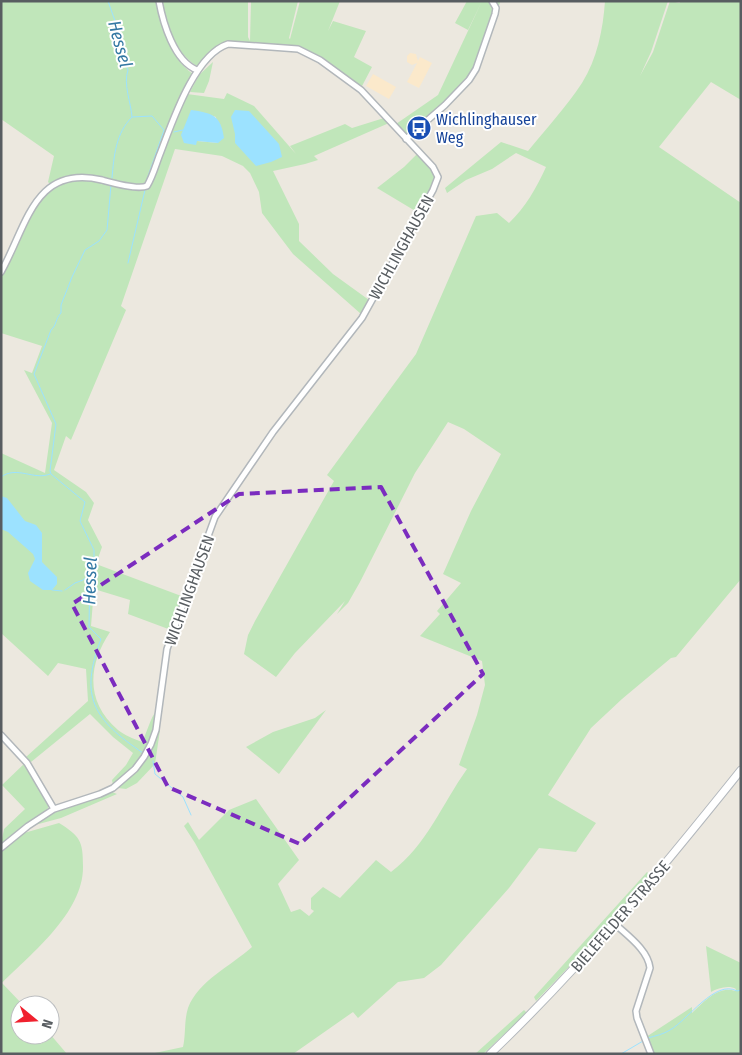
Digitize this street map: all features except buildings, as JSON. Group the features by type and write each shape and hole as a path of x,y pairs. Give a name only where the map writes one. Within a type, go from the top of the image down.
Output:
{"main road":[{"name":"BIELEFELDER STRASSE","path":"490,1054 535,1011 615,924 741,770"}],"street":[{"path":"159,1 166,30 172,44 187,64 197,70"},
{"path":"406,139 460,90 476,69 496,14 496,8 492,1"},
{"name":"WICHLINGHAUSEN","path":"1,272 31,209 45,189 69,178 83,177 139,188 147,186 184,94 197,70 219,49 228,44 298,49 320,60 361,90 433,167 438,177 433,190 362,318 273,432 215,517 167,649 160,709 151,744 144,757 124,780 100,794 54,809 28,826 1,848"},
{"path":"1,735 27,763 54,809"},
{"path":"615,924 639,946 649,963 650,968 636,1011 651,1054"}],"highlighted area":[{"path":"381,487 483,674 300,844 168,787 72,604 239,494"}],"green space":[{"path":"1,1 156,1 164,31 173,51 178,60 193,74 170,119 146,183 140,186 115,185 143,190 148,187 187,94 224,99 227,93 254,106 296,154 290,146 345,124 352,128 384,118 389,123 314,156 318,160 273,171 299,224 299,241 333,274 369,300 361,314 293,254 262,213 259,192 250,173 243,166 222,156 175,149 121,306 126,310 71,440 66,436 54,470 86,492 94,503 88,520 102,547 96,564 184,597 171,630 128,614 130,600 94,589 91,626 110,632 97,657 94,670 93,683 100,708 107,719 118,730 142,742 152,717 157,710 152,734 143,753 138,761 113,785 112,780 126,765 133,753 113,737 90,714 31,762 26,757 88,701 86,669 58,663 48,676 1,633 1,453 45,473 52,423 24,370 32,373 42,346 1,333 1,275 33,209 47,191 65,182 63,178 50,184 48,182 54,156 1,119","holes":["210,115 216,117 218,143 197,141"]},
{"path":"162,1 248,1 248,37 250,41 251,1 298,1 290,39 300,1 340,1 328,31 333,21 366,31 354,57 372,67 361,88 330,63 298,47 233,42 218,48 197,66 183,54 178,46 170,29"},
{"path":"467,1 482,1 468,30 455,23"},
{"path":"482,1 499,1 500,3 482,52 470,77 454,95 406,136 396,124 438,95"},
{"path":"605,1 668,1 651,52 640,76 653,52 670,1 680,3 679,1 741,1 741,100 711,82 659,147 741,203 741,579 676,657 671,658 591,728 548,795 596,823 576,852 539,848 509,888 441,965 424,978 398,982 358,1018 353,1012 293,1054 150,1054 183,1047 185,1022 188,1008 193,998 216,974 252,947 184,826 188,822 199,840 229,810 256,799 299,860 278,884 291,912 300,909 309,916 314,911 311,909 311,898 323,887 340,898 376,860 391,872 404,861 433,824 467,769 459,765 477,715 485,685 482,661 420,636 440,614 437,611 461,583 443,574 471,511 501,454 464,429 448,422 415,473 348,603 337,614 345,601 295,653 276,677 244,654 248,635 255,621 334,481 327,475 416,354 476,216 497,213 509,223 530,197 546,167 516,153 492,169 466,180 447,193 445,188 501,142 528,151 569,101 587,74 598,44 603,23"},
{"path":"213,62 204,93 190,92 199,75"},
{"path":"418,153 433,172 435,180 417,212 377,188 404,167"},
{"path":"326,710 279,774 246,747 273,732 315,718"},
{"path":"159,729 155,764 137,783 126,789 118,788 143,761"},
{"path":"25,763 49,805 47,810 1,844 4,829 25,809 2,785"},
{"path":"112,792 117,794 61,818 35,825 61,809"},
{"path":"59,823 72,832 79,840 83,866 81,883 66,915 41,945 2,983 13,995 10,995 10,1045 59,1045 67,1054 1,1054 1,851 24,833"},
{"path":"647,872 650,875 588,947 536,1001 534,997"},
{"path":"706,946 741,963 741,1054 654,1054 646,1037 692,1007 692,1013 711,996 723,990 735,991 736,989 730,987 711,992"},
{"path":"524,1010 527,1013 483,1054 475,1054"}],"sand":[{"path":"410,53 416,54 418,61 420,57 432,63 419,88 407,82 417,63 412,65 407,62 407,56"},
{"path":"373,74 396,87 389,99 366,86"}],"water":[{"path":"191,110 205,112 214,116 221,124 224,138 218,143 197,141 196,145 184,143 181,135"},
{"path":"235,110 249,111 279,144 282,157 256,166 235,143 231,117"},
{"path":"1,496 7,498 25,521 36,525 42,533 42,562 57,577 57,584 52,590 43,590 30,581 28,573 35,559 33,554 8,532 1,529"}],"waterway":[{"name":"Hessel","path":"108,1 121,38 123,60 128,70 127,88 132,117 119,137 112,178"},
{"name":"Hessel","path":"132,117 152,116 164,130 146,182"},
{"name":"Hessel","path":"174,132 183,130"},
{"name":"Hessel","path":"111,185 107,230 99,241 85,250 61,305 61,313 51,330 34,374 56,424 51,474 85,502 80,521 94,550 94,557 90,566 89,627 101,639 94,659 91,692 95,705 112,729 143,753"},
{"name":"Hessel","path":"128,263 145,190"},
{"path":"1,477 13,472 38,476 50,474"},
{"path":"65,590 89,575"},
{"path":"52,590 62,591"},
{"name":"Hessel","path":"153,761 155,774 183,797 191,815"},
{"path":"648,1038 670,1030 711,995 729,989 741,990"},
{"path":"621,1054 643,1041"}],"place":[{"name":"Wichlinghauser Weg","path":"419,128"}]}
